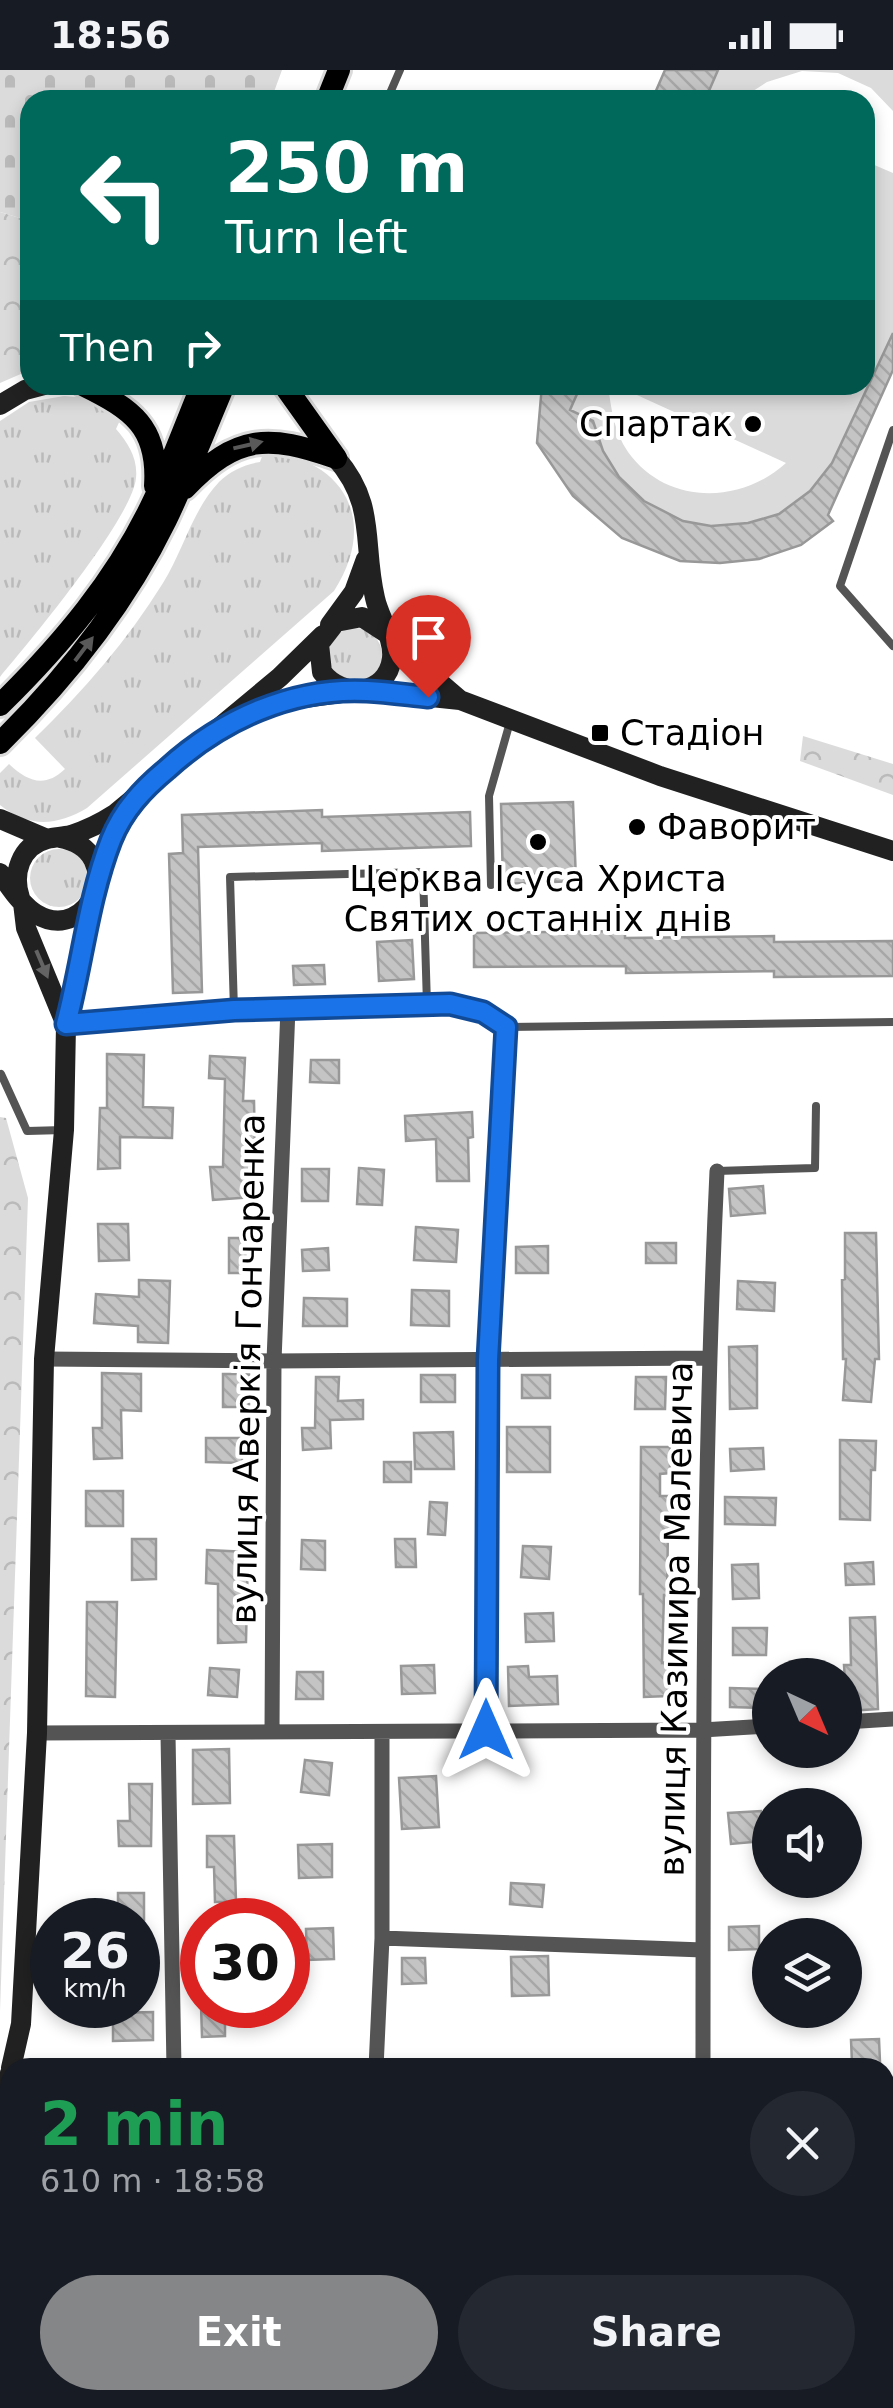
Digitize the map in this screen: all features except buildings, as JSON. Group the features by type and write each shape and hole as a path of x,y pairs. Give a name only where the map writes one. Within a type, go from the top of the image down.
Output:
{"main road":[{"path":"104,395 141,423 150,438 165,500"},
{"path":"0,743 80,655 112,612 152,546 199,395"},
{"path":"1,704 89,607 165,500 219,395"},
{"path":"216,729 282,703 359,691 382,680 392,661 375,598 362,498 350,475 291,395"},
{"path":"165,500 232,448 254,442 297,444 336,458"},
{"path":"66,1024 26,928 16,878 28,850 105,820 280,677 325,632 354,592 369,547"},
{"path":"460,700 372,620 353,616 325,632 317,654 322,672 336,686 460,700 660,776 893,850"},
{"path":"14,2058 21,2024 36,1733 44,1359 64,1130 66,1024 95,892 114,833 138,795"},
{"path":"0,819 78,844 92,856 95,892 78,914 59,920 39,916 0,873"}],"street":[{"name":"вулиця Аверкія Гончаренка","path":"272,1732 274,1361 288,1008"},
{"path":"486,1730 488,1360 506,1027"},
{"name":"вулиця Казимира Малевича","path":"703,2058 702,1730 708,1358 716,1171"},
{"path":"44,1359 708,1358"},
{"path":"862,1721 893,1719"},
{"path":"36,1733 752,1727"},
{"path":"376,2058 382,1938 382,1733"},
{"path":"168,1734 174,2058"},
{"path":"382,1938 703,1950"}],"lane":[{"path":"893,430 840,586 893,646"},
{"path":"491,885 488,796 512,718"},
{"path":"234,1010 230,877 422,872 427,1005"},
{"path":"66,1024 234,1010 427,1005 469,1006 506,1027 893,1022"},
{"path":"1,1074 27,1131 64,1130"},
{"path":"716,1171 815,1168 816,1106"}],"green space":[{"path":"0,70 282,70 275,90 20,90 20,218 0,212"},
{"path":"718,70 893,70 893,111 875,90 838,73 802,71 755,90 709,90"},
{"path":"875,165 893,173 893,332 875,371"},
{"path":"0,212 20,218 20,374 0,383"},
{"path":"577,395 610,395 619,436 628,452 662,482 683,490 726,492 768,477 786,463 637,395 864,395 832,463 810,491 779,514 748,523 711,526 683,521 644,501 619,477 603,451 593,421 570,410"},
{"path":"64,396 88,398 122,416 116,429 131,451 136,478 130,497 99,549 0,677 0,421 29,402"},
{"path":"264,451 292,456 315,466 334,480 346,498 353,518 353,541 334,591 87,808 43,822 21,818 0,805 0,773 9,764 23,775 44,781 65,769 35,738 88,683 135,625 170,571 210,493 233,471 260,462"},
{"path":"355,628 374,636 382,655 374,674 355,682 336,674 328,655 336,636"},
{"path":"803,736 893,764 893,795 800,761"},
{"path":"59,849 80,857 88,878 80,899 59,907 38,899 30,878 38,857"},
{"path":"0,1117 6,1118 28,1198 0,2011"}],"place":[{"name":"Спартак","path":"753,424"},
{"name":"Стадіон","path":"600,733"},
{"name":"Фаворит","path":"637,827"},
{"name":"Церква Ісуса Христа Святих останніх днів","path":"538,842"}],"route":[{"path":"428,697 364,690 309,696 253,712 216,729 146,786 110,842 92,900 66,1024 234,1010 450,1004 469,1006 506,1027 488,1360 486,1730"}]}
